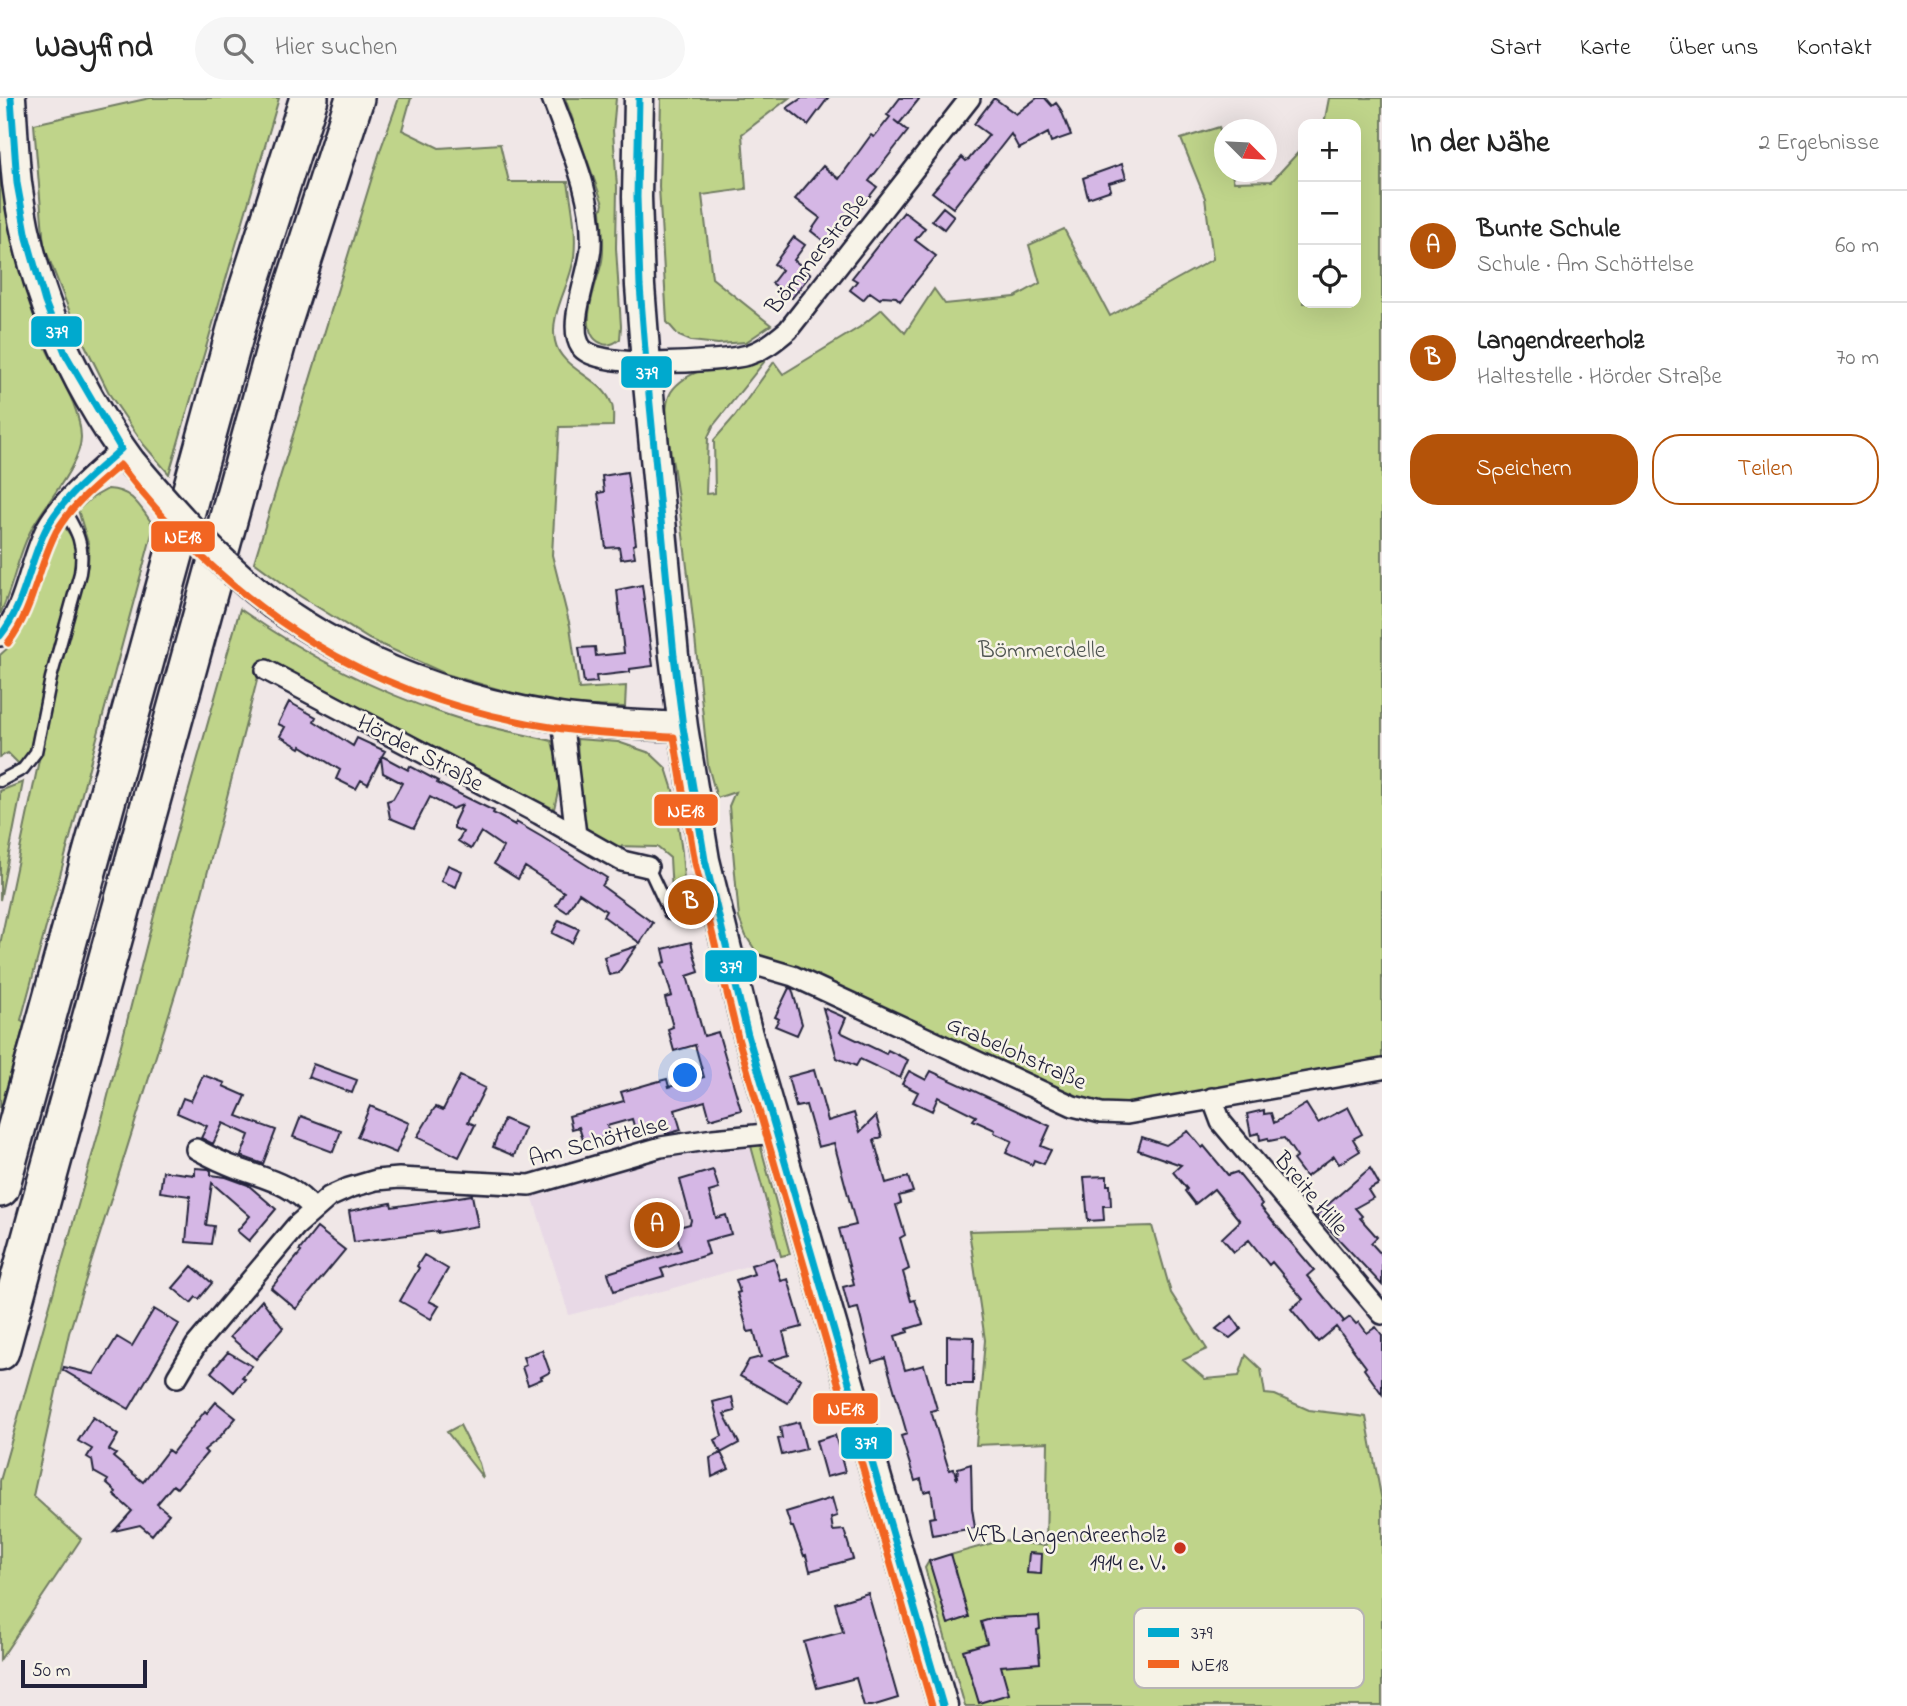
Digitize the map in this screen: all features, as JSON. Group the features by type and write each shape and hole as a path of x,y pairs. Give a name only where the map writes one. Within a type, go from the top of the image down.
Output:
{"highway":[{"path":"0,1188 241,311 309,98"},
{"path":"0,1351 279,337 355,98"}],"main road":[{"path":"11,98 17,183 27,238 46,302 66,355 126,455 183,524 240,580 336,644 422,684 501,706 562,719 683,727"},
{"path":"639,98 637,197 646,363 683,727 705,860 728,957 776,1133 943,1706"}],"street":[{"name":"Bömmerstraße","path":"552,98 577,165 591,226 590,260 576,329 578,341 581,348 591,354 646,363 744,356 773,342 788,330 970,98"},
{"path":"0,636 13,621 36,549 49,523 62,506 126,455"},
{"name":"Hörder Straße","path":"266,670 622,861 648,867"},
{"path":"562,719 576,835"},
{"name":"Grabelohstraße","path":"728,957 793,976 1085,1110 1108,1114 1127,1114 1382,1069"},
{"name":"Breite Hille","path":"1212,1098 1222,1122 1382,1314"},
{"name":"Am Schöttelse","path":"177,1377 197,1345 296,1226 329,1197 349,1188 376,1180 399,1178 530,1185 661,1147 776,1133"},
{"path":"196,1149 234,1167 282,1183 305,1199 313,1209"}],"lane":[{"path":"0,781 23,769 36,752 51,678 80,573 83,556 80,540 62,506"},
{"name":"Hörder Straße","path":"648,867 670,914"}],"shaded area":[{"path":"751,1146 781,1256 569,1315 532,1195 545,1194 617,1168 663,1157 702,1150"}],"green space":[{"path":"150,98 279,98 169,474 144,445 110,395 75,325 44,246 34,124"},
{"path":"399,98 411,98 402,130 439,148 500,144 509,182 568,182 575,248 572,267 555,320 555,341 565,360 607,395 613,407 613,426 559,427 552,555 570,626 579,689 626,686 625,707 553,705 446,674 369,639 300,596 254,562 381,148"},
{"path":"565,98 616,98 613,131 621,326 620,339 609,345 593,337 589,317 603,255 603,204"},
{"path":"661,98 789,98 742,134 746,189 702,195 712,278 771,325 746,342 718,344 691,341 679,336 667,322 659,187"},
{"name":"Bömmerdelle","path":"1329,98 1382,98 1382,1060 1127,1104 1095,1104 1058,1094 759,956 746,936 739,918 729,806 735,792 717,798 708,766 689,581 667,430 668,400 679,383 702,370 768,357 713,426 708,437 706,494 715,493 714,440 774,362 783,374 860,327 882,309 905,333 934,289 945,304 1015,297 1040,283 1029,245 1064,229 1110,316 1213,259 1205,198 1181,139 1214,129 1214,182 1277,182 1277,176 1298,152 1298,308 1361,308 1361,119 1325,119"},
{"path":"0,169 28,297 47,351 76,411 81,437 69,472 26,540 0,614"},
{"path":"108,489 130,496 154,526 21,1020 25,1022 0,1111 0,944 60,661 88,565 89,546 78,510 90,499"},
{"path":"62,523 75,542 75,571 49,661 29,755 19,764 8,753 0,757 0,655 10,646 23,626 45,556"},
{"path":"240,609 312,655 388,693 469,722 552,741 561,778 554,809 262,661 180,979 69,1333 33,1496 81,1539 0,1660 0,1481 99,1131 159,896"},
{"path":"577,739 618,742 650,753 666,768 673,790 682,852 686,907 673,910 670,858 657,847 613,846 587,830 580,800"},
{"path":"23,782 0,900 0,791"},
{"path":"760,1144 790,1254 781,1256 751,1146"},
{"path":"1152,1226 1171,1293 1207,1349 1183,1360 1205,1379 1239,1376 1246,1355 1261,1369 1265,1394 1275,1395 1309,1410 1366,1417 1382,1501 1382,1706 965,1706 925,1568 929,1561 1003,1540 1046,1546 1048,1442 976,1445 985,1340 969,1231"},
{"path":"460,1425 479,1463 483,1478 447,1432"}],"building":[{"path":"802,98 828,98 808,125 787,108"},
{"path":"900,98 920,98 899,124 908,131 869,181 877,187 830,246 811,231 820,218 795,199 823,166 839,179 871,135 874,137 890,117 887,115"},
{"path":"994,98 1016,114 1037,98 1045,98 1052,106 1056,103 1071,135 1051,142 1048,133 1019,149 1011,134 953,208 932,192 962,157 966,161 969,159 989,135 974,124"},
{"path":"1122,164 1126,178 1109,183 1111,190 1088,198 1083,178"},
{"path":"943,207 954,216 944,229 932,220"},
{"path":"904,212 925,228 915,240 936,256 900,301 896,297 883,296 880,299 870,292 863,300 850,290 857,281 852,278"},
{"path":"794,237 805,245 794,260 811,274 792,298 772,283 782,270 774,264"},
{"path":"627,472 636,544 633,545 635,557 621,559 619,547 606,548 598,493 604,492 602,476"},
{"path":"642,585 653,666 596,676 597,682 584,683 579,648 595,647 596,656 624,653 617,590"},
{"path":"289,702 316,717 314,721 353,746 357,738 385,751 382,756 408,770 410,766 515,825 516,822 542,837 607,878 602,886 653,923 640,943 603,916 606,911 579,893 567,912 556,905 564,892 525,867 518,879 494,864 503,847 481,832 471,849 458,841 463,832 454,828 454,822 462,805 452,809 430,797 414,828 390,818 387,801 393,799 402,783 383,773 381,758 368,784 361,780 356,789 336,779 340,770 280,736 285,727 278,724"},
{"path":"448,865 462,871 456,887 441,881"},
{"path":"559,920 579,929 572,943 552,933"},
{"path":"691,942 699,972 687,976 704,1036 718,1032 741,1110 710,1119 705,1101 675,1110 681,1130 666,1134 665,1128 637,1136 632,1119 607,1126 610,1136 584,1143 579,1127 572,1129 569,1116 624,1101 621,1092 652,1083 667,1079 669,1087 704,1077 695,1045 674,1051 668,1029 673,1027 665,998 672,996 662,963 666,962 663,949"},
{"path":"637,946 618,973 609,975 604,957"},
{"path":"789,988 792,989 802,1024 797,1035 775,1026 779,1019 775,1017"},
{"path":"823,1008 846,1018 840,1032 886,1054 888,1050 908,1060 900,1078 860,1059 856,1066 837,1058"},
{"path":"313,1064 357,1080 352,1093 308,1077"},
{"path":"814,1070 828,1121 854,1113 860,1132 876,1116 882,1137 874,1140 886,1183 908,1177 913,1192 899,1196 901,1203 896,1205 905,1235 900,1238 909,1269 903,1272 911,1301 915,1300 923,1324 895,1336 905,1370 924,1365 937,1409 931,1411 949,1470 954,1469 957,1480 958,1468 971,1464 975,1528 932,1535 929,1518 935,1517 931,1490 924,1492 921,1479 915,1481 901,1436 907,1434 885,1358 872,1362 858,1308 849,1310 843,1287 854,1284 839,1229 856,1225 834,1143 818,1147 806,1105 796,1107 788,1077"},
{"path":"909,1071 926,1080 931,1071 1050,1126 1041,1146 1051,1150 1044,1164 1034,1160 1032,1165 1006,1153 1012,1141 973,1120 976,1116 938,1097 932,1111 913,1102 918,1092 902,1084"},
{"path":"203,1075 225,1083 223,1086 246,1096 237,1116 276,1130 263,1164 241,1156 249,1135 223,1123 213,1144 201,1138 207,1126 177,1113 183,1098 191,1101"},
{"path":"460,1076 485,1088 468,1122 475,1125 459,1157 417,1137 434,1109 436,1107 443,1110"},
{"path":"1306,1104 1318,1123 1348,1107 1362,1134 1353,1139 1360,1151 1339,1164 1334,1156 1306,1177 1293,1160 1297,1157 1284,1138 1269,1141 1268,1138 1260,1140 1259,1133 1251,1135 1247,1114 1264,1110 1264,1114 1271,1113 1274,1123"},
{"path":"370,1106 409,1123 396,1153 357,1137"},
{"path":"301,1116 341,1131 333,1152 293,1137"},
{"path":"504,1119 525,1128 514,1156 493,1147"},
{"path":"1188,1131 1228,1175 1237,1172 1250,1188 1262,1204 1260,1206 1314,1270 1307,1276 1344,1321 1342,1323 1350,1317 1356,1324 1359,1322 1367,1333 1376,1327 1382,1335 1382,1394 1336,1327 1318,1342 1291,1309 1303,1299 1272,1262 1269,1265 1249,1240 1234,1252 1222,1238 1240,1221 1214,1189 1195,1204 1173,1172 1181,1165 1138,1150 1142,1137 1166,1145"},
{"path":"195,1168 209,1169 211,1175 248,1185 276,1209 249,1241 237,1231 250,1216 212,1183 206,1225 214,1226 211,1244 186,1242 190,1196 160,1192 163,1171 195,1175"},
{"path":"1370,1168 1379,1184 1368,1190 1373,1198 1355,1208 1377,1237 1371,1243 1382,1255 1382,1285 1316,1215"},
{"path":"713,1170 719,1189 709,1192 716,1218 726,1215 731,1234 705,1241 709,1254 661,1269 664,1276 614,1291 608,1273 681,1250 675,1228 690,1224 691,1220 680,1180"},
{"path":"1107,1176 1111,1206 1103,1206 1104,1220 1088,1221 1084,1177"},
{"path":"472,1195 478,1226 354,1242 349,1211 391,1203 392,1207"},
{"path":"317,1228 345,1250 296,1309 271,1288"},
{"path":"424,1255 448,1269 429,1301 439,1306 431,1319 400,1301"},
{"path":"774,1258 781,1281 788,1279 802,1327 783,1332 789,1355 769,1361 801,1379 788,1403 740,1376 749,1360 761,1357 754,1331 748,1332 736,1280 754,1274 751,1265"},
{"path":"192,1266 212,1283 199,1299 196,1297 191,1303 173,1288"},
{"path":"262,1300 283,1328 256,1359 230,1337"},
{"path":"154,1309 179,1324 129,1409 63,1370 64,1367 94,1374 117,1337 132,1346"},
{"path":"1232,1316 1241,1329 1230,1338 1216,1329"},
{"path":"947,1336 974,1337 973,1384 947,1384"},
{"path":"542,1350 550,1372 528,1385 522,1367 526,1365 523,1357"},
{"path":"228,1352 252,1366 234,1392 211,1372"},
{"path":"732,1397 735,1411 724,1414 739,1443 721,1453 715,1440 722,1436 713,1402"},
{"path":"216,1402 236,1418 218,1439 204,1450 207,1453 177,1488 173,1485 157,1504 169,1514 152,1535 140,1525 114,1531 132,1511 114,1495 116,1492 106,1483 108,1480 94,1472 92,1460 87,1457 92,1449 78,1441 93,1417 118,1435 109,1450 116,1454 113,1457 143,1482 168,1450 172,1453 205,1411 207,1413"},
{"path":"799,1422 806,1449 782,1455 778,1439 782,1438 780,1427"},
{"path":"835,1435 845,1472 826,1477 816,1441"},
{"path":"721,1453 729,1469 712,1477 710,1458"},
{"path":"832,1498 837,1516 831,1518 833,1531 844,1530 853,1559 810,1571 806,1555 804,1556 786,1512"},
{"path":"1029,1553 1042,1554 1041,1574 1027,1573"},
{"path":"951,1554 969,1617 948,1624 929,1561"},
{"path":"868,1593 898,1698 864,1706 856,1678 817,1688 804,1642 843,1632 835,1603"},
{"path":"1039,1616 1040,1629 1037,1630 1040,1663 1001,1666 1009,1694 979,1703 963,1650 987,1643 981,1622 994,1618"}],"transit line":[{"name":"379","path":"11,98 17,183 27,238 45,302 66,355 121,449"},
{"name":"379","path":"639,98 637,197 646,363 674,656 705,860 748,1035 943,1706"},
{"name":"379","path":"0,636 16,611 41,541 54,516 81,485 121,449"},
{"name":"NE18","path":"8,643 24,617 50,546 62,522 85,496 120,465 211,566 261,607 314,643 370,673 430,697 494,716 577,731 674,737 695,863 738,1038 932,1706"}],"place":[{"name":"Langendreerholz","path":"691,902"},
{"name":"Bunte Schule","path":"657,1225"},
{"name":"VfB Langendreerholz 1914 e. V.","path":"1180,1548"}]}
